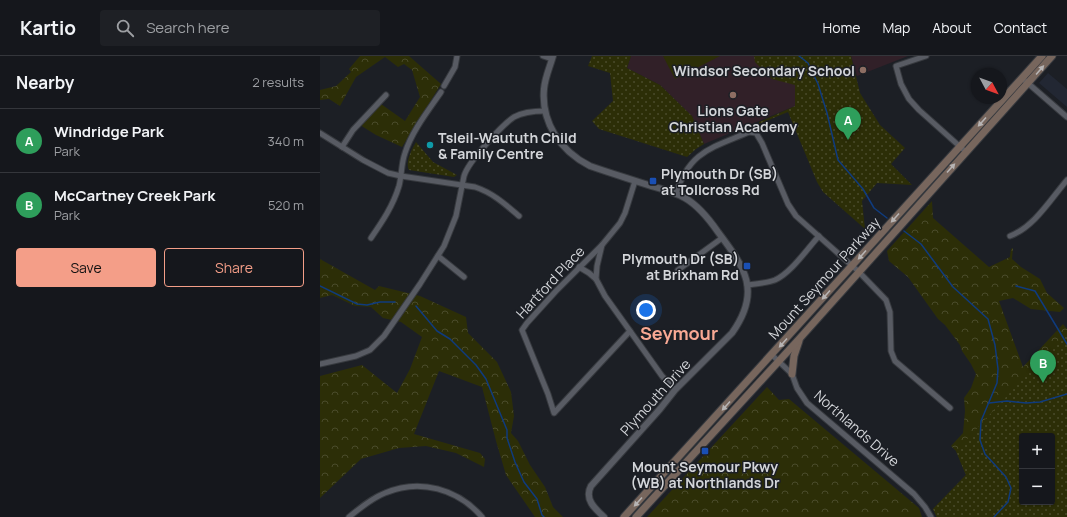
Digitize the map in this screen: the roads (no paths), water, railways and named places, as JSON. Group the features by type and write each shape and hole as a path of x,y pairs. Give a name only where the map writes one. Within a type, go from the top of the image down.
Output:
{"main road":[{"name":"Mount Seymour Parkway","path":"624,517 1042,56"},
{"name":"Mount Seymour Parkway","path":"636,517 800,338 1052,56"},
{"path":"792,374 794,356 800,338"}],"street":[{"path":"444,86 455,67 457,56"},
{"path":"543,56 553,58"},
{"path":"926,56 896,66 901,84 909,99 919,110 966,152"},
{"name":"Plymouth Drive","path":"553,58 544,88 545,111 554,135 570,154 590,166 690,200 699,208 741,264 748,285 746,306 739,323 723,342 675,390 660,409 596,480 590,490 590,500 597,511 604,517"},
{"path":"1022,78 1067,117"},
{"path":"371,238 392,204 398,188 402,162 409,142 441,92"},
{"path":"342,147 358,124 386,95"},
{"path":"320,364 356,356 370,350 384,336 398,318 438,256 452,226 459,204 466,170 504,125 514,117 527,113 545,111"},
{"path":"676,194 689,165 696,158 707,151 749,132 756,133 762,143 788,204 796,216 882,295 889,306 890,351 895,361 950,408"},
{"path":"320,133 377,168 388,173 475,187 493,195 519,216"},
{"path":"1010,236 1019,232 1028,225 1067,180"},
{"name":"Hartford Place","path":"630,331 554,413 548,394 522,330 579,267 602,245 620,223 625,213 635,181"},
{"path":"748,285 769,282 780,278 819,236"},
{"path":"678,270 722,238"},
{"path":"596,279 597,266 602,245"},
{"path":"438,256 464,277"},
{"path":"579,267 596,279 605,296 667,382 675,390"},
{"name":"Northlands Drive","path":"772,355 792,374 797,388 807,403 914,494 931,517"},
{"path":"349,517 368,502 384,493 403,487 424,486 451,492 469,504 482,517"}],"waterway":[{"path":"799,56 808,63 818,84 827,113 838,160 863,189 874,208 887,218"},
{"path":"904,231 921,244 953,287 988,319 995,345 998,369 997,383 981,421 980,440 985,454 1006,477 1011,488 1008,502 994,517"},
{"path":"320,286 357,304 367,305 380,302 395,302"},
{"path":"1016,286 1035,291 1067,344"},
{"path":"416,306 437,331 450,339 476,365 486,379 507,430 507,438 515,462 524,482 537,499 544,517"},
{"path":"989,403 1007,401 1026,403 1040,402 1067,394"}],"place":[{"name":"Windsor Secondary School","path":"863,70"},
{"name":"Lions Gate Christian Academy","path":"733,95"},
{"name":"Windridge Park","path":"848,140"},
{"name":"Tsleil-Waututh Child & Family Centre","path":"430,145"},
{"name":"Plymouth Dr (SB) at Tollcross Rd","path":"653,181"},
{"name":"Plymouth Dr (SB) at Brixham Rd","path":"747,266"},
{"name":"McCartney Creek Park","path":"1043,383"},
{"name":"Mount Seymour Pkwy (WB) at Northlands Dr","path":"705,451"}],"district":[{"name":"Seymour","path":"679,333"}]}
